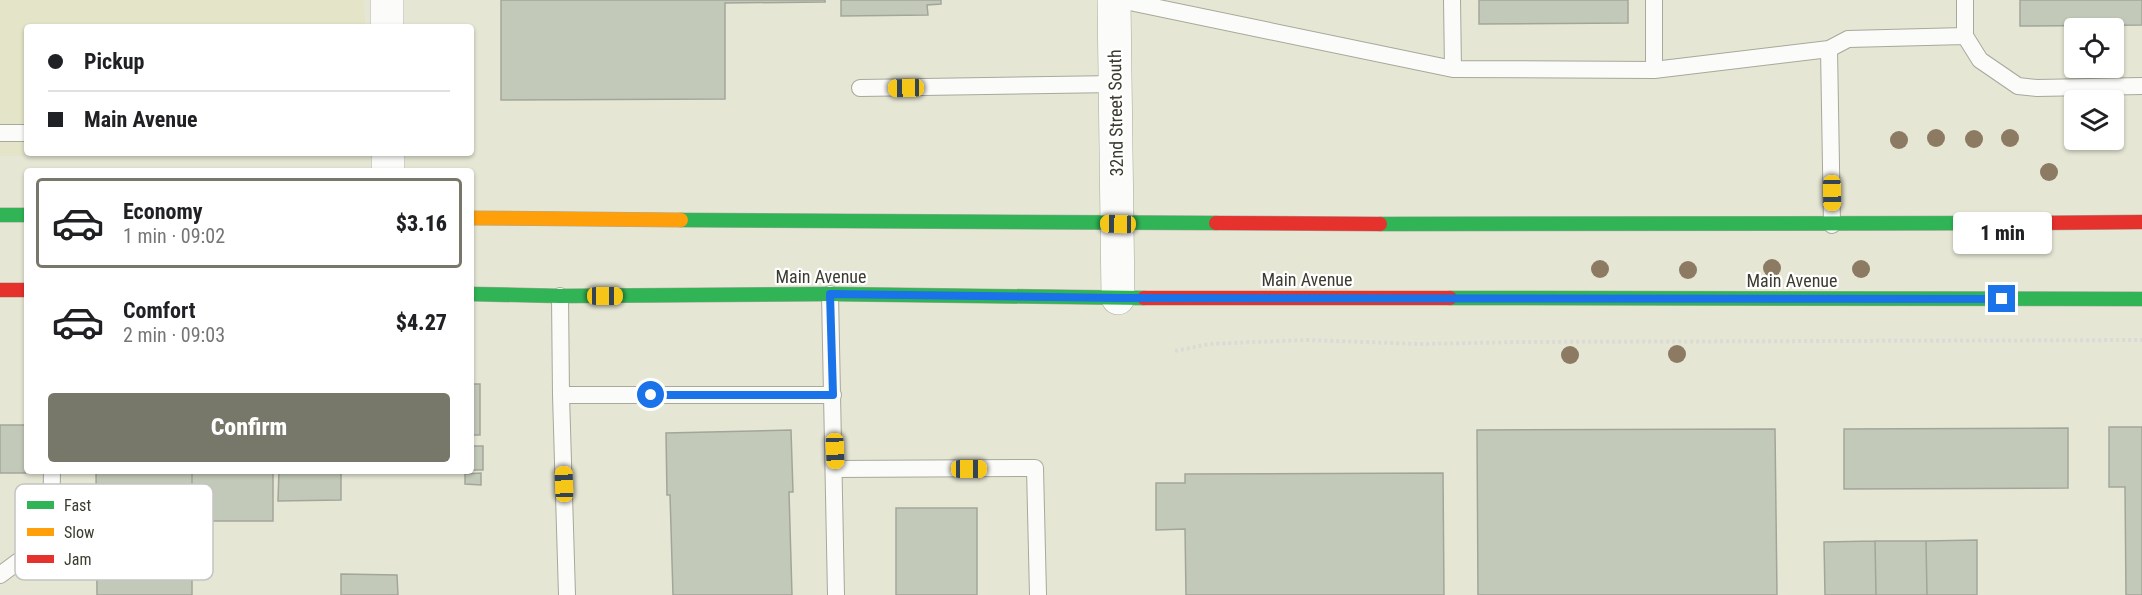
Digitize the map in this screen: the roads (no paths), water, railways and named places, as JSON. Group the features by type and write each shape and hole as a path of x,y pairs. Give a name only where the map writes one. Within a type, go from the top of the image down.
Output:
{"main road":[{"path":"0,215 24,215"},
{"path":"474,218 1118,224 1832,225 2142,222"},
{"path":"0,290 24,290"},
{"name":"Main Avenue","path":"474,294 560,296 830,294 1118,298 2142,299"}],"street":[{"path":"387,0 387,24"},
{"name":"32nd Street South","path":"1114,0 1118,298"}],"lane":[{"path":"1120,0 1453,69 1654,70 1829,49 1848,39 1965,36"},
{"path":"1452,0 1453,69"},
{"path":"1654,0 1654,70"},
{"path":"1965,0 1965,36 1980,60 2018,86 2037,88 2142,86"},
{"path":"1829,49 1832,225"},
{"path":"860,88 1116,84"},
{"path":"0,133 24,133"},
{"path":"830,294 836,595"},
{"path":"560,296 567,595"},
{"path":"561,395 833,395"},
{"path":"835,469 1035,468 1038,595"},
{"path":"0,575 15,564"}]}
